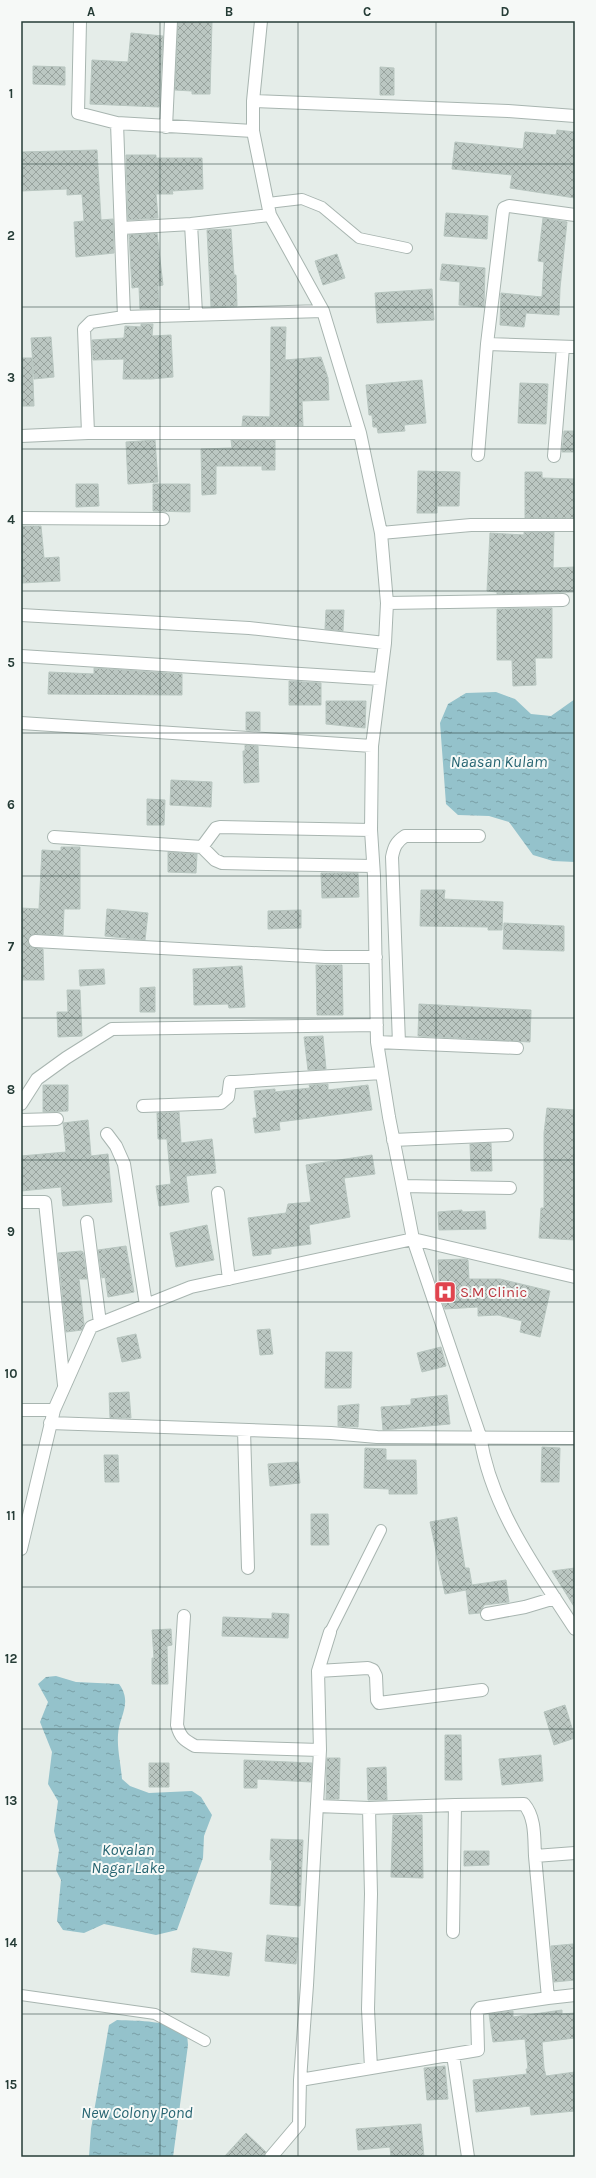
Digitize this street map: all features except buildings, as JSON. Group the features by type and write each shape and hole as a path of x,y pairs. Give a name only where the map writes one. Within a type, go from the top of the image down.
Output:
{"street":[{"path":"80,21 78,112 117,123 254,131"},
{"path":"166,127 171,21"},
{"path":"261,21 253,101 254,131 269,209 323,311 360,433 381,533 387,603 385,643 372,746 371,830 376,957 377,1042 393,1140 413,1239 480,1436 483,1455 506,1519 574,1625"},
{"path":"253,101 508,111 575,116"},
{"path":"117,123 122,228 124,317"},
{"path":"478,455 486,344 504,208 509,206 575,215"},
{"path":"122,228 191,224 269,209"},
{"path":"191,224 196,313"},
{"path":"88,433 84,329 91,322 124,317 196,313 323,311"},
{"path":"486,344 575,347"},
{"path":"554,456 562,347"},
{"path":"21,436 88,433 360,433"},
{"path":"21,518 163,519"},
{"path":"381,533 471,525 575,525"},
{"path":"387,603 563,600"},
{"path":"21,615 249,628 385,643"},
{"path":"21,656 380,679"},
{"path":"21,724 372,746"},
{"path":"202,847 216,828 220,827 371,830"},
{"path":"399,1043 392,858 394,848 397,841 405,836 479,836"},
{"path":"54,838 202,847 215,860 222,863 373,866"},
{"path":"35,941 325,957 376,957"},
{"path":"21,1104 37,1079 66,1058 112,1029 377,1025"},
{"path":"377,1042 517,1048"},
{"path":"143,1106 221,1103 228,1097 228,1086 230,1082 382,1073"},
{"path":"21,1120 57,1119"},
{"path":"107,1134 116,1146 124,1164 146,1305"},
{"path":"393,1140 507,1135"},
{"path":"403,1186 510,1188"},
{"path":"218,1193 229,1279"},
{"path":"21,1202 45,1202 53,1296 64,1386"},
{"path":"87,1222 100,1323"},
{"path":"21,1549 25,1516 54,1410 91,1326 191,1287 413,1239 575,1277"},
{"path":"21,1410 54,1410"},
{"path":"50,1424 331,1433 377,1437 480,1436 575,1438"},
{"path":"244,1430 248,1568"},
{"path":"487,1614 524,1607 556,1598"},
{"path":"184,1616 178,1724 180,1734 185,1741 195,1746 320,1750"},
{"path":"271,2157 299,2124 300,2080 308,1977 320,1750 318,1671 330,1632"},
{"path":"318,1671 368,1668 374,1670 376,1676 377,1700 380,1703 482,1690"},
{"path":"317,1806 369,1808 524,1804 530,1811 532,1819 548,1998"},
{"path":"453,1932 455,1805"},
{"path":"369,1808 371,1894 368,2009 371,2068"},
{"path":"535,1856 575,1854"},
{"path":"300,2080 478,2050 477,2012 480,2008 575,1995"},
{"path":"453,2055 468,2157"}],"lane":[{"path":"269,209 302,198 322,207 359,238 407,248"},
{"path":"330,1632 381,1530"},
{"path":"21,1995 154,2014 205,2041"}],"water":[{"name":"Naasan Kulam","path":"496,692 515,699 531,714 551,716 575,699 575,862 553,861 533,855 509,822 489,816 458,815 446,804 440,723 448,704 466,693"},
{"name":"Kovalan Nagar Lake","path":"56,1676 76,1682 119,1684 125,1697 124,1710 118,1735 122,1779 130,1786 149,1793 192,1791 201,1797 212,1815 204,1836 203,1858 177,1930 156,1935 104,1924 84,1933 63,1930 57,1921 61,1880 56,1870 59,1850 54,1831 58,1801 48,1784 52,1752 40,1722 48,1702 38,1684 46,1677"},
{"name":"New Colony Pond","path":"117,2020 154,2022 171,2026 187,2034 188,2045 173,2157 89,2157 91,2129 109,2025"}],"place":[{"name":"S.M Clinic","path":"445,1292"}]}
